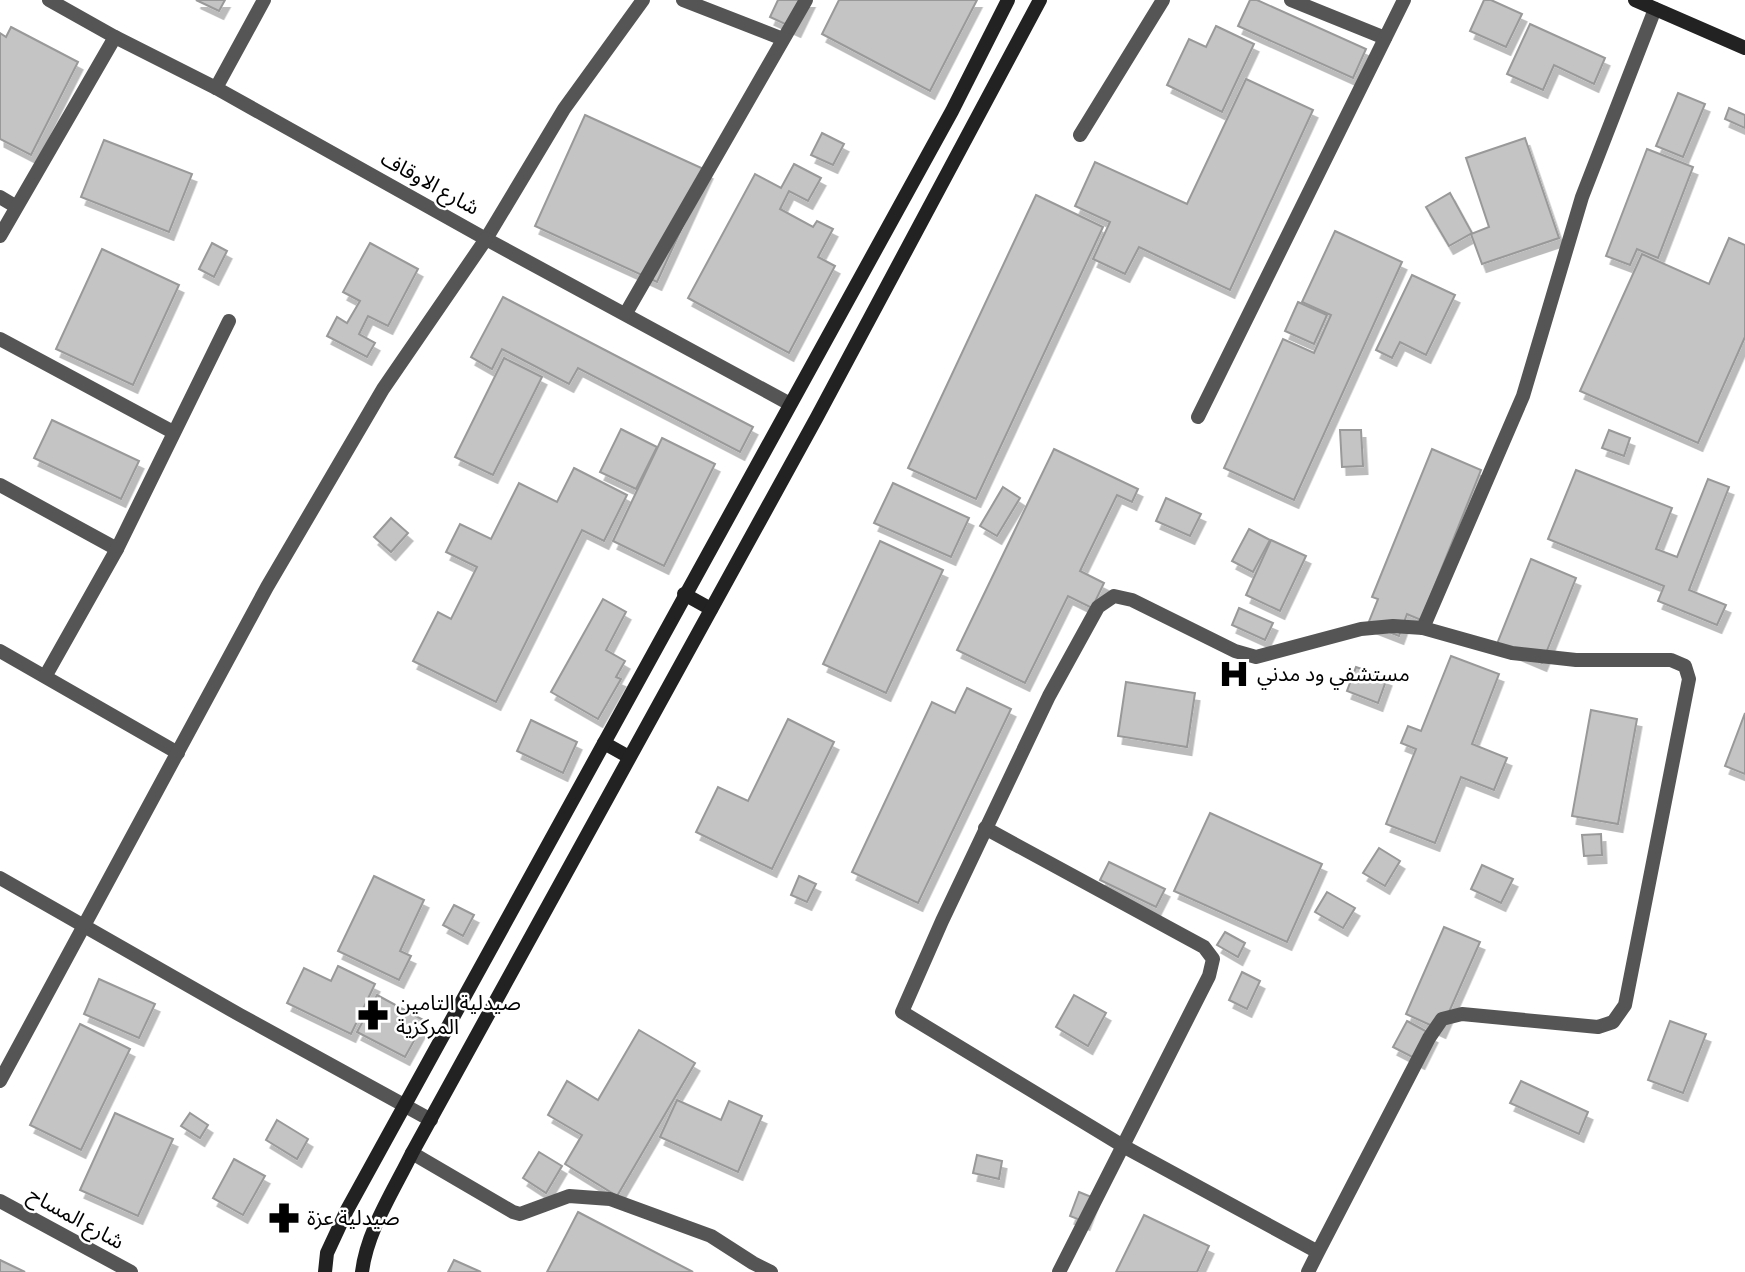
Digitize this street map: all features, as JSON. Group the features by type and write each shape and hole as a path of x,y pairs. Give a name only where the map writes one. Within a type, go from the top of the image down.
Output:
{"main road":[{"path":"325,1272 327,1253 347,1210 951,111 1008,0"},
{"path":"362,1272 377,1225 412,1153 817,417 1040,0"},
{"path":"1634,0 1745,48"},
{"path":"684,594 711,609"},
{"path":"604,743 629,757"}],"street":[{"name":"شارع الاوقاف","path":"49,0 114,37 216,88 790,404"},
{"path":"216,88 264,0"},
{"path":"0,1082 267,587 383,389 486,239 564,109 643,0"},
{"path":"682,0 783,39"},
{"path":"626,313 806,0"},
{"path":"1080,135 1163,0"},
{"path":"1291,0 1385,38"},
{"path":"1198,417 1404,0"},
{"path":"1423,628 1523,396 1582,197 1655,9"},
{"path":"0,236 114,37"},
{"path":"0,197 15,206"},
{"path":"46,675 117,549 229,321"},
{"path":"0,339 173,432"},
{"path":"0,485 117,549"},
{"path":"1308,1272 1429,1038 1442,1019 1462,1014 1598,1027 1613,1022 1625,1004 1689,679 1685,666 1671,660 1576,660 1512,653 1423,628 1393,626 1361,629 1256,657 1235,651 1132,600 1114,596 1098,607 1049,696 985,828 902,1012 1123,1146 1318,1252"},
{"path":"0,651 178,753"},
{"path":"985,828 1204,947 1213,959 1209,976 1059,1272"},
{"path":"0,878 430,1120"},
{"path":"412,1153 513,1212 520,1214 569,1196 610,1199 711,1236 771,1272"},
{"name":"شارع المساح","path":"0,1201 131,1272"}],"building":[{"path":"196,0 225,0 219,11"},
{"path":"778,0 810,0 796,29 770,17"},
{"path":"839,0 977,0 930,91 822,34"},
{"path":"1250,0 1257,0 1366,49 1353,78 1238,26"},
{"path":"1484,0 1491,0 1522,14 1506,47 1470,31"},
{"path":"1530,24 1605,58 1594,84 1554,65 1543,90 1507,74"},
{"path":"1216,26 1254,44 1222,112 1167,85 1189,39 1206,47"},
{"path":"11,27 78,62 31,155 0,139 0,33 6,37"},
{"path":"1246,79 1313,110 1230,290 1139,247 1125,274 1093,259 1110,222 1075,206 1095,162 1187,204"},
{"path":"1678,93 1705,104 1683,157 1656,146"},
{"path":"1729,108 1745,115 1745,128 1725,119"},
{"path":"585,115 708,171 657,282 535,226"},
{"path":"822,133 844,144 833,165 811,155"},
{"path":"1525,138 1559,238 1482,264 1471,234 1489,227 1466,158"},
{"path":"104,140 192,174 169,232 81,197"},
{"path":"1647,149 1693,167 1658,258 1637,249 1630,265 1606,256"},
{"path":"794,164 821,178 808,201 789,191 780,209 813,227 817,221 833,229 818,257 835,266 789,353 688,298 755,174 781,188"},
{"path":"1450,193 1472,233 1449,246 1426,207"},
{"path":"1036,195 1103,227 976,499 908,468"},
{"path":"1335,231 1402,262 1294,500 1224,468 1283,339 1314,353 1331,315 1302,302"},
{"path":"1729,238 1745,245 1745,337 1698,443 1580,391 1642,254 1709,284"},
{"path":"212,243 227,251 214,277 199,269"},
{"path":"370,243 418,269 388,326 368,316 359,334 375,343 367,357 327,336 337,317 347,323 360,301 343,292"},
{"path":"102,249 179,285 133,385 56,349"},
{"path":"1412,275 1455,295 1426,355 1400,342 1392,358 1376,350"},
{"path":"503,297 753,427 740,452 578,368 569,384 502,349 492,369 471,357"},
{"path":"1298,302 1327,315 1314,344 1285,331"},
{"path":"504,358 542,377 493,475 455,457"},
{"path":"52,420 139,461 121,499 34,458"},
{"path":"621,429 657,447 636,489 600,472"},
{"path":"1340,430 1361,430 1363,466 1342,467"},
{"path":"1609,430 1630,438 1624,456 1602,448"},
{"path":"662,438 715,464 664,566 613,541"},
{"path":"1054,449 1138,489 1132,502 1117,495 1080,571 1104,583 1092,608 1068,596 1025,683 957,650"},
{"path":"1432,449 1481,470 1421,620 1407,614 1399,636 1368,624 1378,599 1372,597"},
{"path":"574,468 627,495 604,541 582,530 496,702 413,661 438,612 451,619 477,567 446,552 460,524 491,539 519,483 557,502"},
{"path":"1576,470 1672,508 1656,549 1677,557 1708,479 1729,487 1689,590 1726,605 1717,625 1658,601 1664,586 1548,539"},
{"path":"893,483 969,518 951,557 874,523"},
{"path":"1003,487 1020,498 997,536 980,526"},
{"path":"1166,498 1201,514 1190,536 1156,521"},
{"path":"391,518 408,533 391,552 374,537"},
{"path":"1249,529 1270,540 1253,572 1232,561"},
{"path":"1271,540 1306,556 1280,611 1246,595"},
{"path":"880,541 943,570 886,693 823,664"},
{"path":"1531,559 1576,578 1542,663 1497,644"},
{"path":"603,599 626,612 606,650 625,661 616,677 621,679 598,719 551,692"},
{"path":"1239,608 1273,623 1265,640 1232,625"},
{"path":"1451,656 1499,674 1472,744 1507,758 1494,790 1461,777 1435,843 1386,824 1416,749 1401,743 1408,726 1421,731"},
{"path":"1356,667 1387,678 1378,703 1347,691"},
{"path":"1126,682 1195,693 1187,747 1118,736"},
{"path":"967,688 1011,709 918,903 852,872 932,702 955,713"},
{"path":"1591,710 1637,719 1618,824 1572,816"},
{"path":"1745,713 1745,774 1725,766"},
{"path":"788,719 834,742 772,869 696,832 718,787 748,801"},
{"path":"531,720 577,742 563,773 517,751"},
{"path":"1210,813 1322,864 1287,942 1174,891"},
{"path":"1601,834 1602,855 1584,856 1582,835"},
{"path":"1379,848 1400,861 1385,886 1363,873"},
{"path":"1109,862 1165,889 1156,907 1100,880"},
{"path":"1482,865 1513,879 1501,903 1471,889"},
{"path":"374,876 424,900 400,951 411,956 399,980 338,951"},
{"path":"799,876 816,884 807,902 791,895"},
{"path":"1327,892 1355,908 1343,928 1315,912"},
{"path":"454,905 474,915 463,936 443,925"},
{"path":"1444,927 1480,942 1441,1030 1406,1014"},
{"path":"1225,932 1245,943 1238,957 1217,945"},
{"path":"338,966 375,984 351,1034 287,1003 304,968 331,981"},
{"path":"1242,972 1260,981 1247,1009 1229,1000"},
{"path":"99,979 155,1004 139,1038 84,1014"},
{"path":"377,995 425,1021 405,1057 357,1032"},
{"path":"1074,995 1106,1013 1088,1046 1056,1027"},
{"path":"1407,1021 1433,1035 1420,1061 1393,1047"},
{"path":"1670,1021 1706,1034 1683,1093 1648,1080"},
{"path":"80,1024 130,1049 81,1150 30,1125"},
{"path":"639,1030 695,1063 617,1196 565,1164 582,1135 548,1115 567,1081 598,1100"},
{"path":"1521,1081 1588,1112 1579,1134 1510,1103"},
{"path":"677,1100 721,1120 729,1101 762,1116 738,1172 660,1137"},
{"path":"115,1113 173,1139 138,1216 80,1190"},
{"path":"190,1113 208,1125 200,1138 181,1126"},
{"path":"277,1120 308,1139 297,1159 266,1140"},
{"path":"539,1152 562,1166 546,1193 523,1178"},
{"path":"977,1155 1002,1161 999,1179 973,1173"},
{"path":"234,1159 265,1176 243,1215 213,1198"},
{"path":"1079,1192 1094,1198 1085,1222 1070,1216"},
{"path":"578,1212 693,1272 547,1272"},
{"path":"1144,1215 1209,1246 1197,1272 1116,1272"},
{"path":"0,1260 25,1272 0,1272"},
{"path":"454,1260 481,1272 448,1272"}],"place":[{"name":"مستشفي ود مدني","path":"1234,674"},
{"name":"صيدلية التامين المركزية","path":"373,1015"},
{"name":"صيدلية عزة","path":"284,1218"}]}
